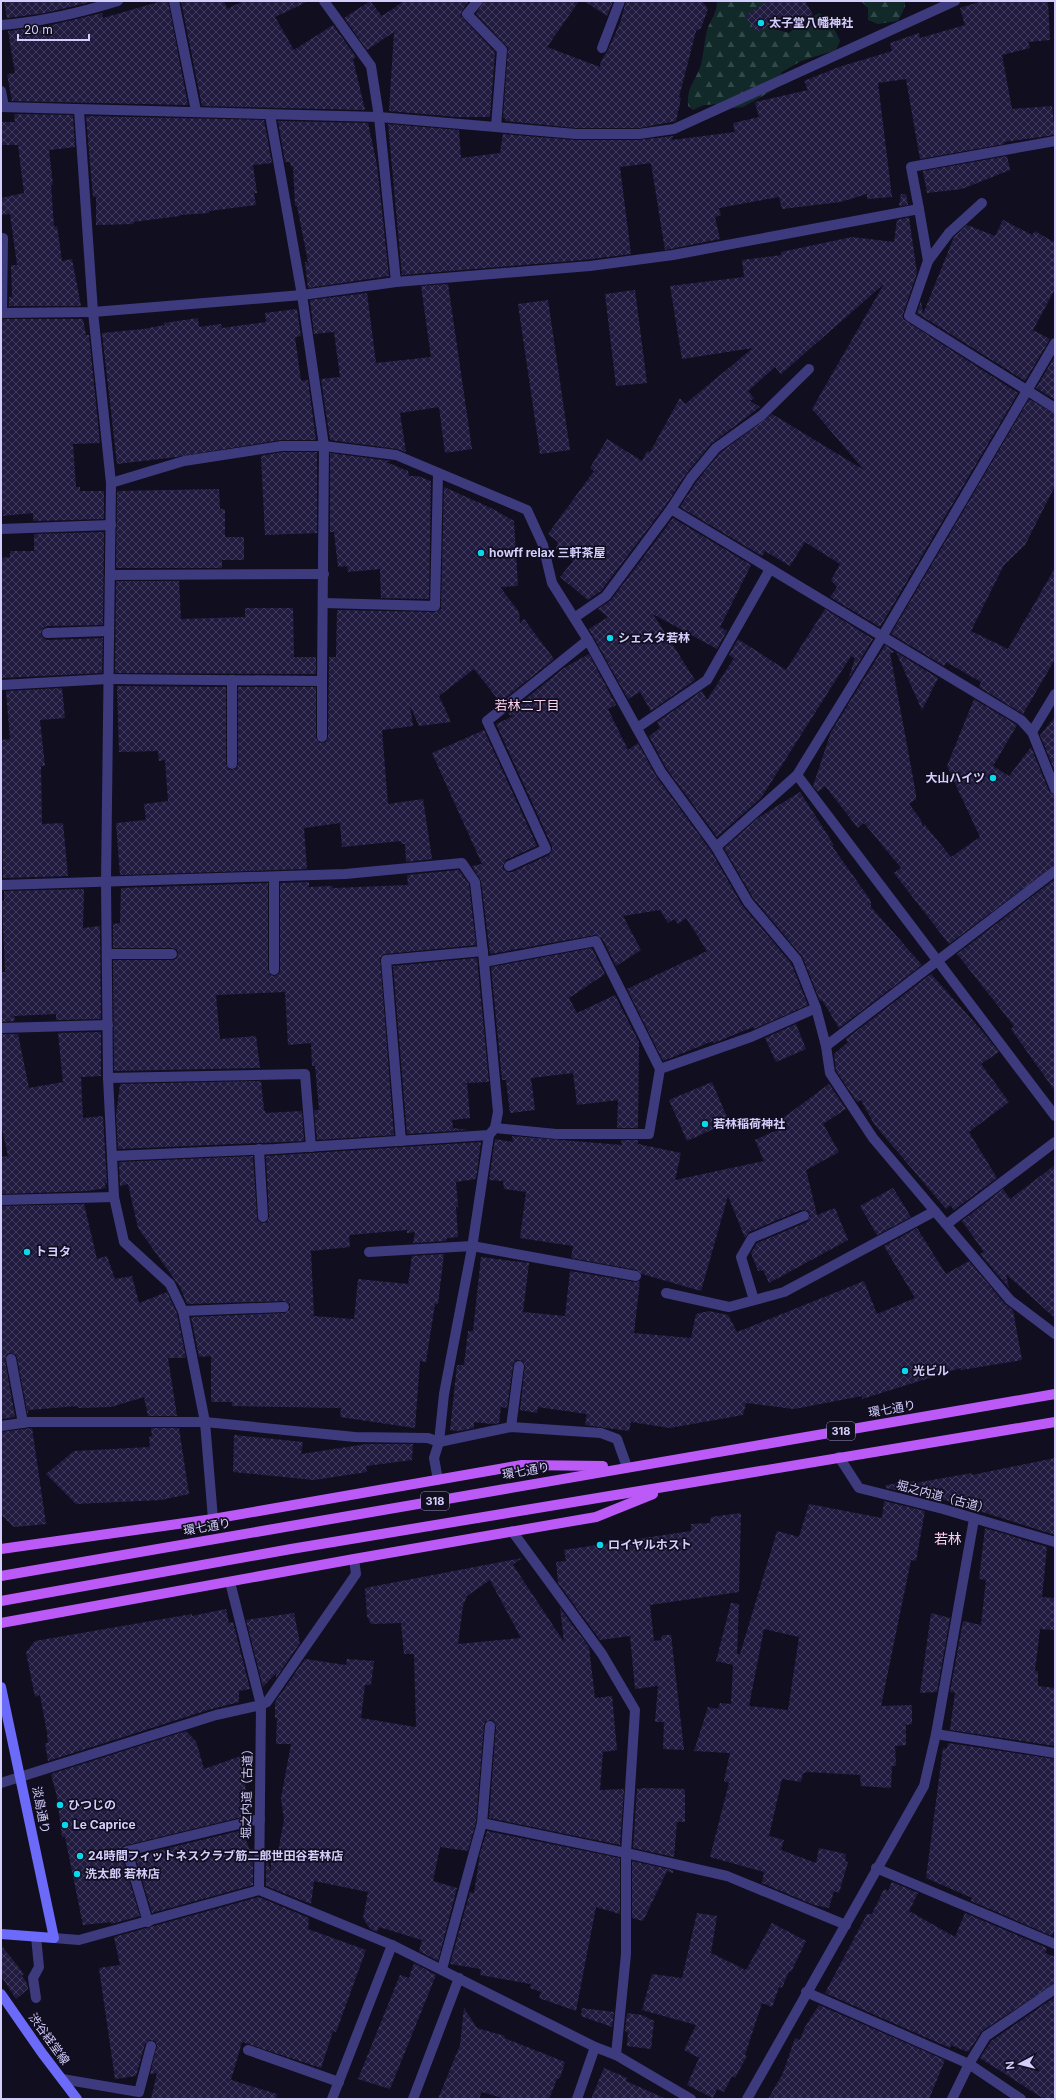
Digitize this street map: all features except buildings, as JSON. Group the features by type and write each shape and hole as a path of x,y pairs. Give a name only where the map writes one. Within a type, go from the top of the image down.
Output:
{"main road":[{"name":"環七通り","path":"1,1576 1055,1394"},
{"name":"318","path":"1,1601 283,1551 1055,1422"},
{"path":"1,1549 213,1519 522,1465 627,1467"},
{"path":"1,1623 596,1517 669,1487"},
{"name":"淡島通り","path":"1,1687 54,1938"},
{"path":"1,1934 54,1938"},
{"name":"渋谷経堂線","path":"1,1994 77,2099"}],"street":[{"path":"1,25 34,22 73,15 118,1"},
{"path":"174,1 196,111"},
{"path":"324,1 371,66 379,116 396,282"},
{"path":"478,1 467,14 502,50 496,127"},
{"path":"602,48 620,1"},
{"path":"1,91 2,107 79,110 196,111 270,115 379,116 581,134 639,134 674,129 955,1"},
{"path":"79,110 93,312 101,405 111,482 106,882 108,1078 114,1197 124,1242 170,1284 183,1311 205,1422 213,1519"},
{"path":"270,115 302,295 324,446 322,737"},
{"path":"928,262 911,167 1055,141"},
{"path":"982,203 949,233 928,262 909,316 1055,408"},
{"path":"3,238 1,313 93,312 302,295 396,282 590,266 674,256 919,209"},
{"path":"716,847 797,775 882,637 1055,343"},
{"path":"574,618 606,596 671,509 691,478 716,448 762,415 809,370"},
{"path":"111,482 184,461 282,446 324,446 396,455 527,510 543,545 552,583 588,640 661,772 716,847 748,902 797,960 816,1008 826,1046 830,1073 873,1138 1010,1300 1055,1334"},
{"path":"324,603 435,606 438,473"},
{"path":"671,509 1021,720 1032,732 1055,789"},
{"path":"1,529 110,525"},
{"path":"637,728 707,680 770,569"},
{"path":"110,575 324,574"},
{"path":"47,633 109,631"},
{"path":"509,866 546,849 487,721 588,640"},
{"path":"1,685 108,679 322,681"},
{"path":"232,680 232,764"},
{"path":"1032,732 1055,694"},
{"path":"797,775 939,960 1055,1116"},
{"path":"1,885 345,874 462,863 475,882 498,1112 492,1131 444,1394 439,1442 434,1458 438,1480"},
{"path":"826,1046 1055,871"},
{"path":"274,877 274,970"},
{"path":"112,1156 401,1141 492,1131 556,1134 649,1134 660,1069 596,941 484,962"},
{"path":"401,1141 386,960 483,951"},
{"path":"107,954 172,954"},
{"path":"660,1069 751,1037 816,1008"},
{"path":"1,1028 108,1025"},
{"path":"108,1078 305,1074 311,1146"},
{"path":"947,1224 1055,1142"},
{"path":"259,1149 263,1217"},
{"path":"1,1200 114,1197"},
{"path":"666,1293 729,1307 784,1292 935,1211"},
{"path":"754,1300 741,1257 752,1238 804,1216"},
{"path":"369,1252 472,1246 636,1276"},
{"path":"183,1311 284,1308"},
{"path":"11,1359 23,1422"},
{"path":"511,1428 519,1366"},
{"path":"1,1426 23,1422 205,1422 355,1437 428,1438 439,1442 511,1428 601,1433 616,1439 627,1467"},
{"name":"堀之内道（古道）","path":"839,1457 859,1488 943,1509 1055,1542"},
{"path":"747,2099 806,1992 846,1925 876,1868 924,1786 936,1734 974,1519"},
{"path":"512,1531 602,1654 635,1710 626,1852 626,1954 616,2055"},
{"path":"1,1783 216,1715 261,1705 267,1702 356,1574 354,1559"},
{"name":"堀之内道（古道）","path":"230,1582 261,1705 259,1890"},
{"path":"442,1969 482,1823 490,1726"},
{"path":"936,1734 1055,1754"},
{"path":"148,1922 127,1851 260,1819"},
{"path":"482,1823 626,1852 727,1876 846,1925"},
{"path":"876,1868 1055,1944"},
{"path":"54,1938 79,1940 259,1890 392,1945 442,1969 595,2047 616,2055 691,2099"},
{"path":"36,1936 39,1967 33,1978 36,1998"},
{"path":"332,2099 392,1945"},
{"path":"413,2099 459,1978"},
{"path":"952,2099 969,2064 986,2036 1055,1989"},
{"path":"806,1992 969,2064 1022,2099"},
{"path":"62,2079 139,2092 151,2046"},
{"path":"577,2099 595,2047"},
{"path":"248,2050 339,2082"}],"green space":[{"path":"717,1 769,1 765,11 774,29 789,33 798,25 819,13 832,26 840,41 836,50 801,61 782,72 775,89 743,107 734,108 719,104 704,105 693,110 688,106 690,88 701,64 707,30 715,13"},
{"path":"861,1 905,1 905,7 898,21 878,24 868,20 868,8"}],"place":[{"name":"太子堂八幡神社","path":"761,23"},
{"name":"howff relax 三軒茶屋","path":"481,553"},
{"name":"シェスタ若林","path":"610,638"},
{"name":"大山ハイツ","path":"993,778"},
{"name":"若林稲荷神社","path":"705,1124"},
{"name":"トヨタ","path":"27,1252"},
{"name":"光ビル","path":"905,1371"},
{"name":"ロイヤルホスト","path":"600,1545"},
{"name":"ひつじの","path":"60,1805"},
{"name":"Le Caprice","path":"65,1825"},
{"name":"24時間フィットネスクラブ筋二郎世田谷若林店","path":"80,1856"},
{"name":"洗太郎 若林店","path":"77,1874"}],"district":[{"name":"若林二丁目","path":"527,705"},
{"name":"若林","path":"948,1539"}]}
